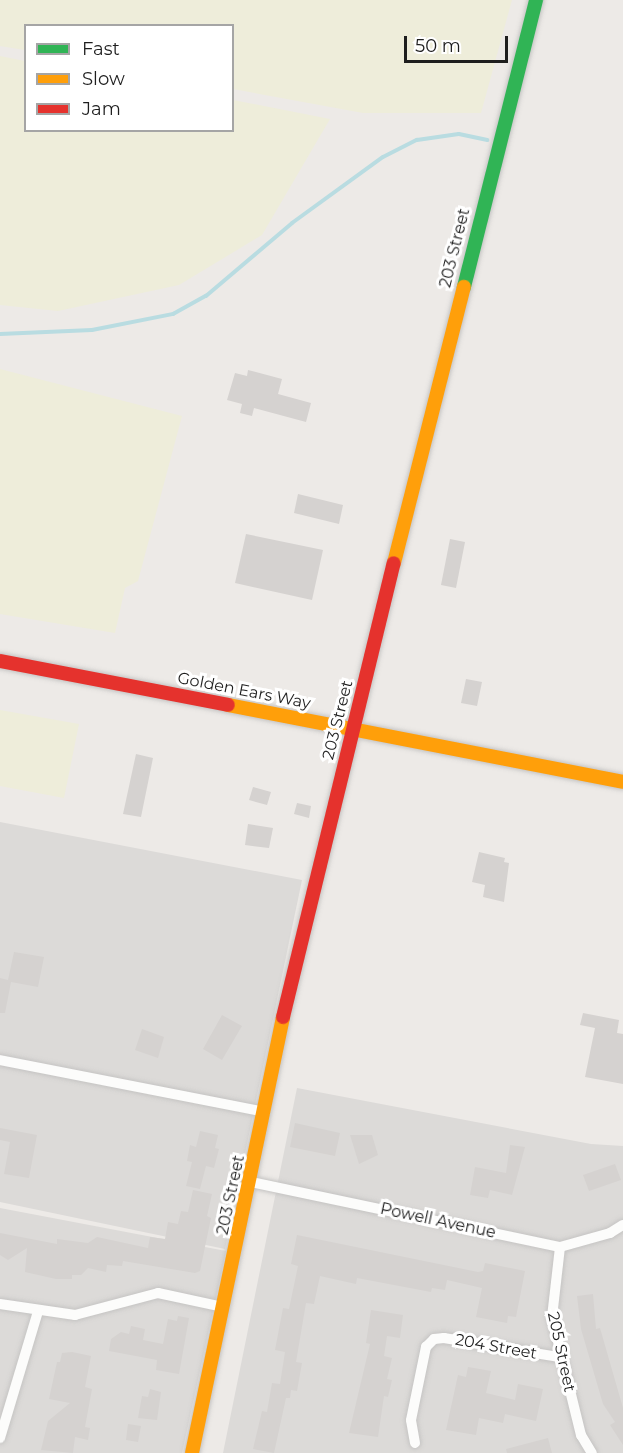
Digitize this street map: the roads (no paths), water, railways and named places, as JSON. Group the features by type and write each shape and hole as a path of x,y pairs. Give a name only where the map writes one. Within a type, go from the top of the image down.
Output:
{"main road":[{"name":"203 Street","path":"192,1453 266,1112 297,951 536,0"},
{"name":"Golden Ears Way","path":"0,661 623,782"}],"street":[{"path":"0,1059 266,1112"},
{"name":"Powell Avenue","path":"251,1182 560,1246 610,1233 623,1225"},
{"name":"205 Street","path":"560,1246 552,1300 559,1357 581,1435 592,1453"},
{"path":"0,1304 75,1315 96,1312 158,1293 224,1306"},
{"path":"0,1438 38,1311"},
{"name":"204 Street","path":"415,1443 411,1420 426,1347 434,1340 444,1338 559,1357"}],"waterway":[{"path":"0,334 92,330 173,314 206,296 292,223 383,157 417,140 459,134 487,140"}]}
